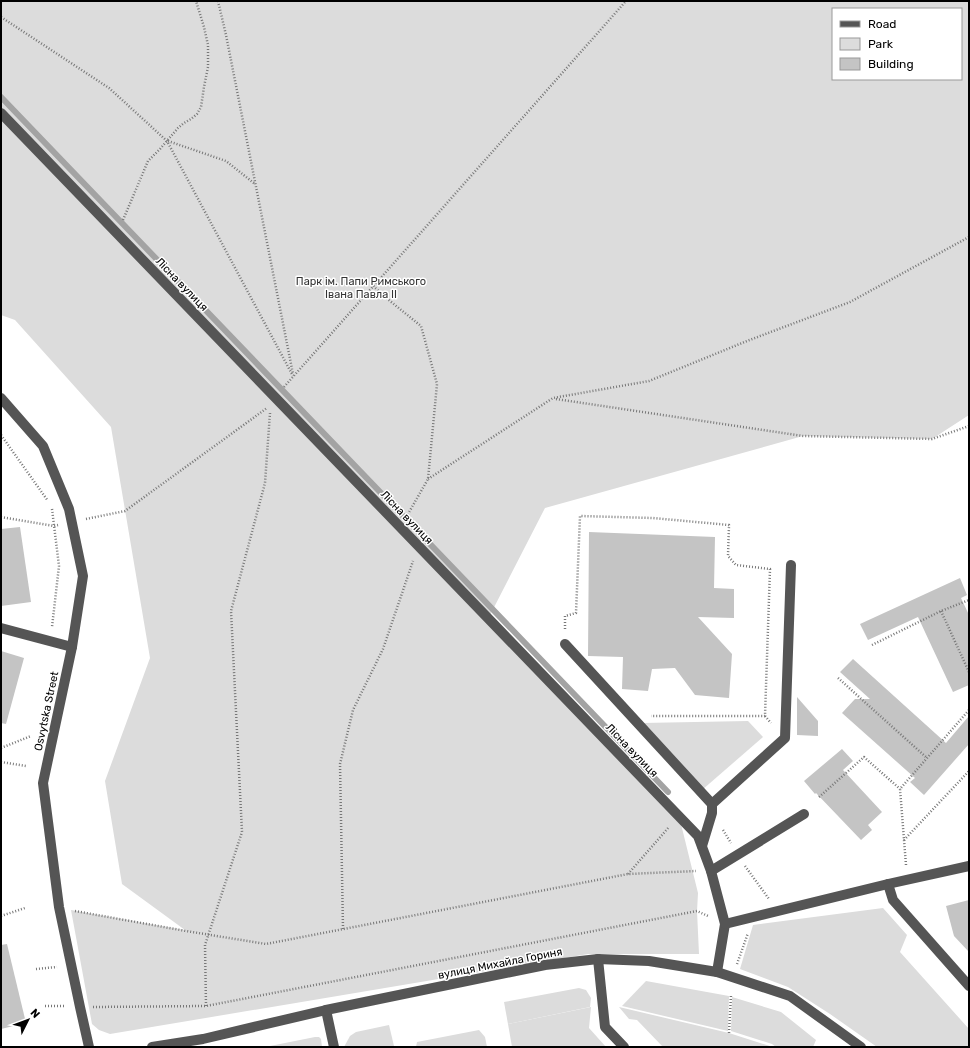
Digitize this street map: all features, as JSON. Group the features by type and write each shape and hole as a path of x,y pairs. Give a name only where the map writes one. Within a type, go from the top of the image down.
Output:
{"street":[{"name":"Лісна вулиця","path":"1,113 698,836 711,870 725,924 717,972"},
{"name":"Osvytska Street","path":"1,398 43,446 69,509 83,576 72,647 43,783 59,907 89,1047"},
{"path":"712,804 785,738 791,565"},
{"path":"1,628 72,647"},
{"path":"565,644 712,804 712,813 702,846"},
{"path":"711,870 804,814"},
{"path":"725,924 778,910 969,866"},
{"path":"888,884 893,900 969,986"},
{"path":"598,959 605,1027 624,1047"},
{"name":"вулиця Михайла Гориня","path":"152,1047 184,1044 326,1010 545,964 598,959 649,961 717,972 790,996 861,1047"},
{"path":"326,1010 334,1047"}],"path":[{"path":"123,221 148,162 178,128 197,114 201,107 208,67 208,45 196,1"},
{"path":"218,1 293,376"},
{"path":"284,386 626,1"},
{"path":"1,17 109,88 168,141 293,376"},
{"path":"168,141 226,160 255,184"},
{"path":"428,479 553,398 649,381 747,340 850,302 969,237"},
{"path":"373,286 421,326 437,384 428,479 407,515"},
{"path":"553,398 803,436 932,439 969,426"},
{"path":"1,517 54,526 125,511 271,405 265,483 231,611 242,832 205,945 206,1006"},
{"path":"1,435 51,505 59,566 50,641"},
{"path":"565,644 565,616 576,613 580,516 653,518 729,525 728,556 736,565 770,569 765,716 632,716"},
{"path":"343,929 340,764 353,710 383,649 418,546"},
{"path":"872,644 941,611 969,600"},
{"path":"941,611 969,672"},
{"path":"838,678 927,758"},
{"path":"900,788 969,710"},
{"path":"1,748 31,736"},
{"path":"819,797 864,757 900,788 906,880"},
{"path":"1,762 26,766"},
{"path":"904,840 969,771"},
{"path":"628,874 678,816"},
{"path":"742,862 778,910"},
{"path":"59,907 266,944 628,874 711,870"},
{"path":"1,916 25,908"},
{"path":"44,1006 206,1006 697,912 725,924"},
{"path":"736,966 751,926"},
{"path":"36,969 72,966"},
{"path":"729,1033 731,995"}],"green space":[{"name":"Парк ім. Папи Римського Івана Павла ІІ","path":"1,1 969,1 969,415 932,439 803,436 545,508 487,621 681,824 698,893 697,911 699,954 588,954 110,1034 99,1030 92,1024 71,910 185,930 122,884 105,781 150,658 111,427 15,320 1,315"},
{"path":"748,721 763,737 702,790 642,723"},
{"path":"883,908 907,935 900,952 969,1029 969,1047 877,1047 788,987 740,969 753,925"},
{"path":"646,981 729,996 728,1031 622,1006"},
{"path":"579,988 586,990 591,998 590,1007 508,1024 504,1002"},
{"path":"732,997 781,1012 816,1040 813,1047 776,1047 772,1044 731,1031"},
{"path":"591,1007 589,1028 606,1047 512,1047 508,1024"},
{"path":"619,1007 729,1033 773,1047 663,1047 637,1020 629,1019"},
{"path":"389,1025 394,1046 344,1047 350,1036 356,1032"},
{"path":"479,1030 485,1037 487,1047 416,1047 417,1042"},
{"path":"319,1037 321,1039 322,1047 265,1047"}],"building":[{"path":"20,527 31,602 1,606 1,529"},
{"path":"589,532 715,537 714,588 734,589 734,618 698,617 732,654 729,698 695,695 675,668 652,669 648,691 622,689 623,657 588,656"},
{"path":"960,578 967,595 961,598 969,615 969,685 953,692 918,617 868,640 860,624"},
{"path":"1,651 24,658 6,724 1,723"},
{"path":"853,659 946,743 969,716 969,744 924,795 910,782 915,778 842,713 855,699 870,699 840,672"},
{"path":"797,697 818,721 818,736 797,735"},
{"path":"842,749 853,761 843,770 882,812 868,825 872,830 861,840 804,781"},
{"path":"969,900 969,952 954,936 946,906"},
{"path":"7,944 26,1023 1,1029 1,945"}],"waterway":[{"path":"1,97 668,792"}]}
